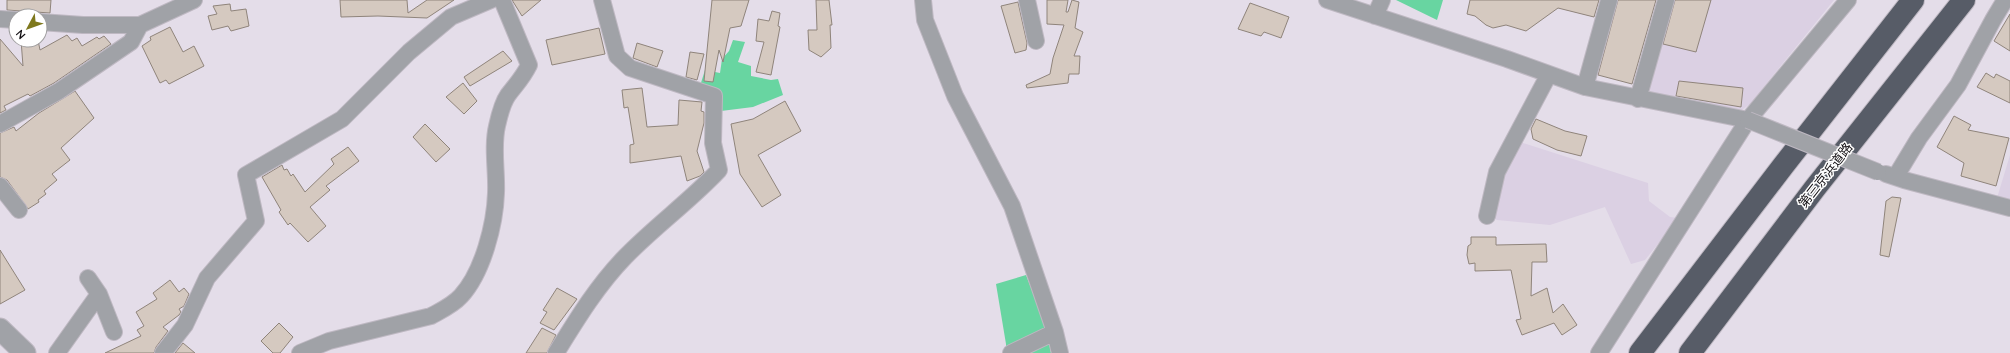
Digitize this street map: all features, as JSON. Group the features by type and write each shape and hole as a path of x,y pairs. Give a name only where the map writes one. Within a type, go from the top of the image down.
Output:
{"highway":[{"path":"1640,353 1778,172 1913,0"},
{"name":"第三京浜道路","path":"1690,353 1819,182 1964,0"}],"street":[{"path":"48,23 83,25 140,24 194,0"},
{"path":"164,353 185,325 207,278 256,221 246,175 342,119 409,52 451,17 491,0"},
{"path":"300,353 329,341 431,316 446,308 461,297 471,284 481,261 491,227 496,194 496,127 508,96 522,79 529,65 502,0"},
{"path":"556,353 599,286 626,256 696,194 719,170 713,143 714,96 630,68 617,56 602,0"},
{"path":"923,0 925,20 955,96 1012,206 1055,332 1060,353"},
{"path":"1027,0 1036,41"},
{"path":"1327,0 1585,87 1638,99 1748,120 1878,172 2010,208"},
{"path":"1376,16 1382,0"},
{"path":"1585,87 1609,0"},
{"path":"1638,99 1666,0"},
{"path":"1599,353 1748,120 1848,0"},
{"path":"1896,176 1919,138 1958,85 1992,20 2005,0"},
{"path":"0,124 59,91 131,42 140,24"},
{"path":"1487,216 1497,172 1549,74"},
{"path":"0,186 19,210"},
{"path":"88,278 99,294 114,332"},
{"path":"57,353 99,294"},
{"path":"0,329 16,342 25,353"},
{"path":"1012,353 1055,332"}],"shaded area":[{"path":"1671,0 1834,0 1750,104 1742,110 1649,94 1645,88"},
{"path":"1517,141 1648,183 1649,201 1670,217 1679,218 1645,260 1631,264 1605,207 1550,225 1497,220 1489,216 1499,172"},
{"path":"2010,155 2010,202 1997,198"}],"green space":[{"path":"1396,0 1443,0 1437,20"},
{"path":"733,40 745,42 738,62 751,66 751,76 771,80 778,79 783,95 753,107 721,111 700,86 705,70 720,73 722,59 729,51"},
{"path":"1026,275 1046,326 1051,353 1006,353 1006,344 996,284"}],"building":[{"path":"7,0 51,0 50,13 48,13 48,8 8,8 7,10"},
{"path":"340,0 407,0 408,13 427,0 454,0 427,18 378,16 341,17"},
{"path":"512,0 541,0 522,16"},
{"path":"712,0 749,0 741,26 730,28 723,62 719,50 713,82 704,81"},
{"path":"816,0 829,0 832,25 830,25 831,48 821,57 809,50 808,30 817,30"},
{"path":"1047,0 1068,0 1066,12 1068,12 1072,0 1079,2 1075,28 1083,32 1074,56 1080,56 1079,74 1069,74 1068,83 1027,88 1026,85 1050,74 1053,58 1064,25 1047,24"},
{"path":"1470,0 1599,0 1594,17 1558,8 1526,31 1506,25 1493,28 1486,25 1475,16 1467,14"},
{"path":"1618,0 1656,0 1632,84 1598,75"},
{"path":"1675,0 1711,0 1696,52 1663,44"},
{"path":"1018,2 1027,43 1026,50 1015,53 1001,6"},
{"path":"1250,3 1289,17 1281,38 1264,32 1261,36 1238,29"},
{"path":"230,4 231,11 246,9 249,26 231,31 228,26 212,30 208,16 217,14 213,6"},
{"path":"772,11 780,13 778,26 780,27 771,75 756,72 764,42 756,41 758,19 769,21"},
{"path":"2010,14 2010,51 1994,41"},
{"path":"170,27 183,52 194,46 204,66 169,84 166,80 160,83 142,46 151,40 150,37"},
{"path":"599,28 605,54 552,65 546,40"},
{"path":"67,35 72,41 77,38 82,46 97,37 99,39 104,36 111,44 54,83 30,96 28,94 4,106 6,110 0,113 0,39 23,66 22,48 40,48 40,50 48,48 48,46"},
{"path":"637,43 663,51 657,67 633,58"},
{"path":"503,51 512,61 470,86 464,77"},
{"path":"690,52 704,54 697,80 686,77"},
{"path":"1986,73 1994,78 1996,74 2010,81 2010,103 1977,87"},
{"path":"1679,81 1743,88 1741,107 1676,96"},
{"path":"463,83 477,101 464,114 446,97"},
{"path":"642,88 647,127 678,125 679,100 702,102 701,111 704,112 704,123 697,151 704,172 700,176 687,181 681,156 630,163 630,145 634,144 628,107 624,108 622,90"},
{"path":"75,91 94,118 61,148 70,160 52,174 57,180 44,191 46,194 38,200 39,202 28,209 7,180 0,177 0,133 14,127 16,131 39,113"},
{"path":"785,101 801,131 758,155 781,195 762,207 740,174 731,124 753,119"},
{"path":"1954,116 1971,125 1968,130 2009,138 1996,186 1961,176 1964,163 1937,147"},
{"path":"1536,119 1565,131 1587,136 1581,156 1557,150 1533,139 1531,129"},
{"path":"425,124 450,149 436,162 413,137"},
{"path":"348,147 359,161 326,186 330,190 310,207 326,226 308,242 290,223 288,225 279,212 281,210 262,177 282,165 284,170 287,169 291,176 293,174 305,192 334,164 331,159"},
{"path":"1892,197 1901,198 1889,257 1880,255 1886,201"},
{"path":"1471,237 1496,237 1496,245 1546,244 1547,262 1532,262 1531,296 1547,288 1553,313 1563,304 1577,325 1562,335 1554,323 1522,335 1516,320 1521,319 1511,270 1475,271 1475,263 1469,264 1467,255 1468,246 1471,244"},
{"path":"0,250 25,290 0,304"},
{"path":"170,280 179,292 184,288 189,294 184,306 179,309 181,312 179,315 163,327 168,331 156,347 154,353 105,353 141,336 137,330 144,326 136,312 157,299 153,293"},
{"path":"557,288 577,299 554,330 540,323 547,312 543,310"},
{"path":"279,323 293,337 280,353 273,353 261,341"},
{"path":"542,328 556,335 547,353 526,353"},
{"path":"183,343 195,353 175,353"}]}
